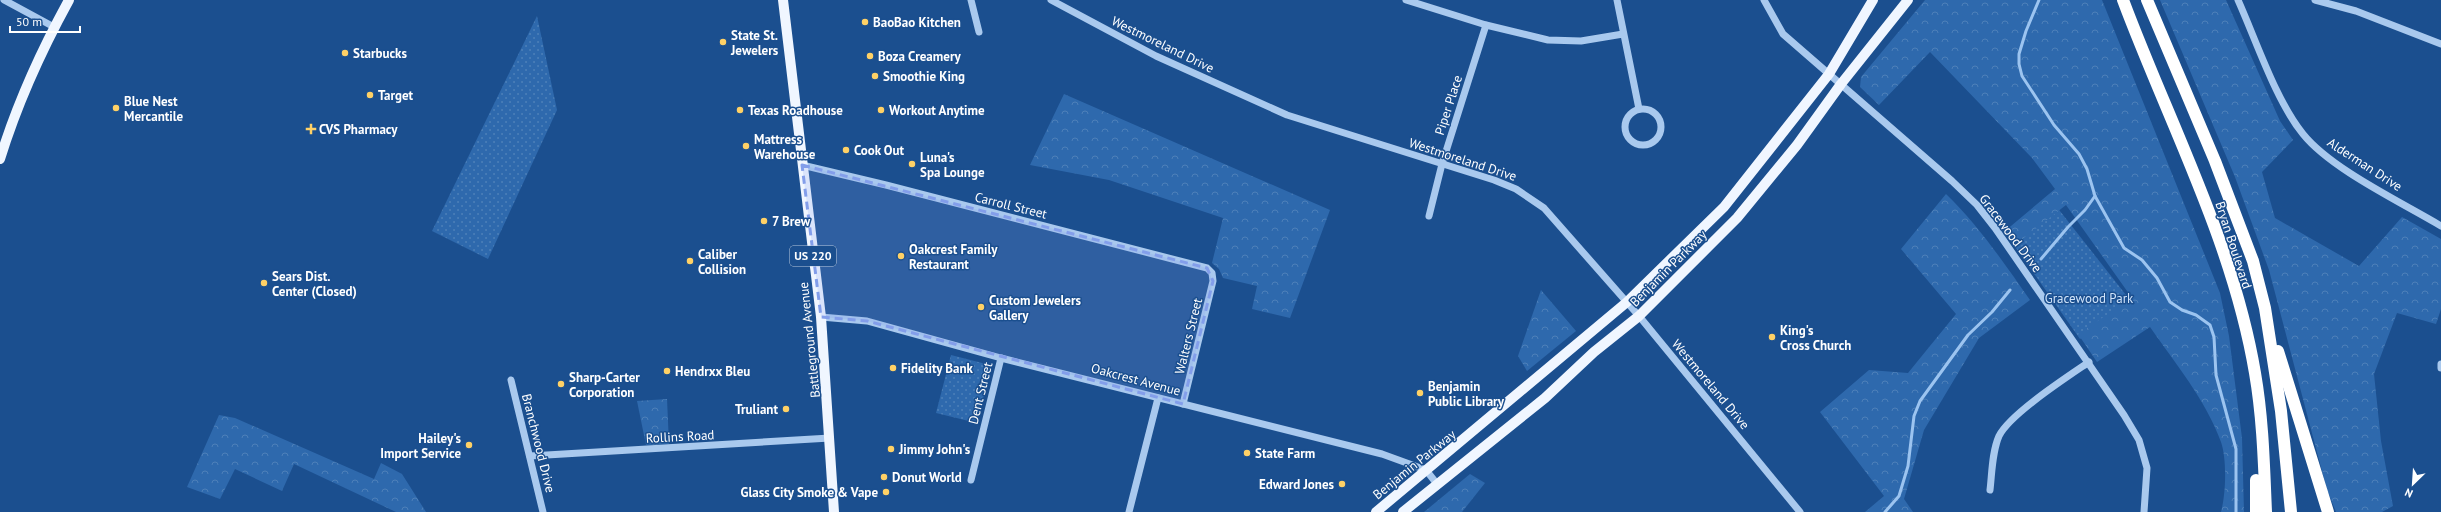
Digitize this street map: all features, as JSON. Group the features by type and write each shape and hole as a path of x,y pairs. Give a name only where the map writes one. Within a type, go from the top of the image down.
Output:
{"highway":[{"name":"Bryan Boulevard","path":"2123,0 2199,185 2223,249 2252,358 2261,419 2266,512"},
{"name":"Bryan Boulevard","path":"2147,0 2215,161 2253,260 2266,308 2281,411 2291,512"},
{"path":"2266,308 2328,512"},
{"path":"2252,358 2248,375 2255,442 2256,512"}],"main road":[{"path":"0,159 9,130 54,27 69,0"},
{"name":"Battleground Avenue","path":"783,0 821,317 834,512"},
{"name":"Benjamin Parkway","path":"1376,512 1627,302 1724,207 1829,74 1873,0"},
{"name":"Benjamin Parkway","path":"1403,512 1545,398 1594,352 1639,316 1737,218 1797,145 1841,84 1908,0"}],"street":[{"path":"4,0 54,27"},
{"path":"971,0 979,32"},
{"name":"Westmoreland Drive","path":"1051,0 1156,56 1287,115 1494,180 1531,198 1544,208 1639,316 1800,512"},
{"path":"1406,0 1486,25 1548,40 1581,40 1623,34"},
{"path":"1617,0 1639,109"},
{"name":"Gracewood Drive","path":"1764,0 1783,34 1977,205 2089,362 2139,440 2147,468 2144,512"},
{"name":"Alderman Drive","path":"2238,0 2286,109 2303,134 2322,154 2441,226"},
{"path":"2315,0 2356,11 2441,44"},
{"name":"Piper Place","path":"1429,216 1442,164 1486,25"},
{"path":"1639,109 1648,110 1655,114 1661,125 1658,137 1648,145 1633,143 1627,137 1625,130 1628,116 1639,109"},
{"name":"Carroll Street","path":"802,165 1198,265 1212,273"},
{"name":"Walters Street","path":"1183,404 1213,281 1212,273"},
{"name":"Oakcrest Avenue","path":"821,317 867,321 1001,358 1382,454 1426,470"},
{"name":"Dent Street","path":"971,480 1001,358"},
{"path":"1990,490 1996,446 2000,435 2037,398 2089,362"},
{"name":"Branchwood Drive","path":"511,380 543,512"},
{"path":"1129,512 1158,398"},
{"name":"Rollins Road","path":"530,456 830,438"},
{"path":"1426,470 1437,484"}],"highlighted area":[{"path":"802,165 1207,268 1213,281 1183,404 867,321 821,317"}],"green space":[{"path":"1925,0 2102,0 2220,293 2229,336 2242,438 2244,512 2221,512 2224,496 2224,458 2223,449 2215,426 2199,397 2150,327 2097,362 2078,334 2132,298 2066,205 2015,245 2005,231 2055,189 2032,158 1930,52 1879,105 1860,87 1861,77"},
{"path":"2160,0 2226,0 2280,121 2293,140 2262,172 2275,218 2359,266 2402,217 2441,239 2441,309 2436,324 2397,313 2374,374 2381,441 2393,506 2382,512 2336,512 2327,490 2269,270 2235,177"},
{"path":"537,16 557,110 488,259 432,231"},
{"path":"1064,94 1330,210 1290,318 1252,309 1257,286 1223,278 1219,269 1212,263 1223,218 1109,180 1030,165"},
{"path":"1946,194 1980,232 2030,300 1979,338 1924,430 1904,499 1913,512 1865,512 1884,496 1820,412 1869,370 1908,373 1956,314 1901,249"},
{"name":"Gracewood Park","path":"2056,206 2137,309 2080,339 2011,241"},
{"path":"1541,290 1576,331 1527,371 1518,356"},
{"path":"951,355 990,365 991,368 977,423 936,413"},
{"path":"667,399 669,444 646,445 637,401"},
{"path":"219,415 235,418 374,479 381,463 402,474 426,512 396,512 294,464 282,491 235,469 220,499 187,487"},
{"path":"1470,474 1485,483 1462,512 1424,512"}],"waterway":[{"path":"2039,0 2026,31 2019,54 2019,64 2022,76 2054,125 2079,154 2087,169 2095,196 2124,248 2142,260 2157,278 2170,302 2182,310 2196,315 2210,325 2214,337 2216,375 2236,449 2236,512"},
{"path":"2041,259 2068,227 2085,210 2095,196"},
{"path":"1885,512 1899,496 1908,466 1914,416 1920,401 1968,335 1992,312 2010,290"}],"place":[{"name":"BaoBao Kitchen","path":"865,22"},
{"name":"State St. Jewelers","path":"723,42"},
{"name":"Starbucks","path":"345,53"},
{"name":"Boza Creamery","path":"870,56"},
{"name":"Smoothie King","path":"875,76"},
{"name":"Target","path":"370,95"},
{"name":"Blue Nest Mercantile","path":"116,108"},
{"name":"Texas Roadhouse","path":"740,110"},
{"name":"Workout Anytime","path":"881,110"},
{"name":"CVS Pharmacy","path":"311,129"},
{"name":"Mattress Warehouse","path":"746,146"},
{"name":"Cook Out","path":"846,150"},
{"name":"Luna's Spa Lounge","path":"912,164"},
{"name":"7 Brew","path":"764,221"},
{"name":"Oakcrest Family Restaurant","path":"901,256"},
{"name":"Caliber Collision","path":"690,261"},
{"name":"Sears Dist. Center (Closed)","path":"264,283"},
{"name":"Custom Jewelers Gallery","path":"981,307"},
{"name":"King's Cross Church","path":"1772,337"},
{"name":"Fidelity Bank","path":"893,368"},
{"name":"Hendrxx Bleu","path":"667,371"},
{"name":"Sharp-Carter Corporation","path":"561,384"},
{"name":"Benjamin Public Library","path":"1420,393"},
{"name":"Truliant","path":"786,409"},
{"name":"Hailey's Import Service","path":"469,445"},
{"name":"Jimmy John's","path":"891,449"},
{"name":"State Farm","path":"1247,453"},
{"name":"Donut World","path":"884,477"},
{"name":"Edward Jones","path":"1342,484"},
{"name":"Glass City Smoke & Vape","path":"886,492"}]}
